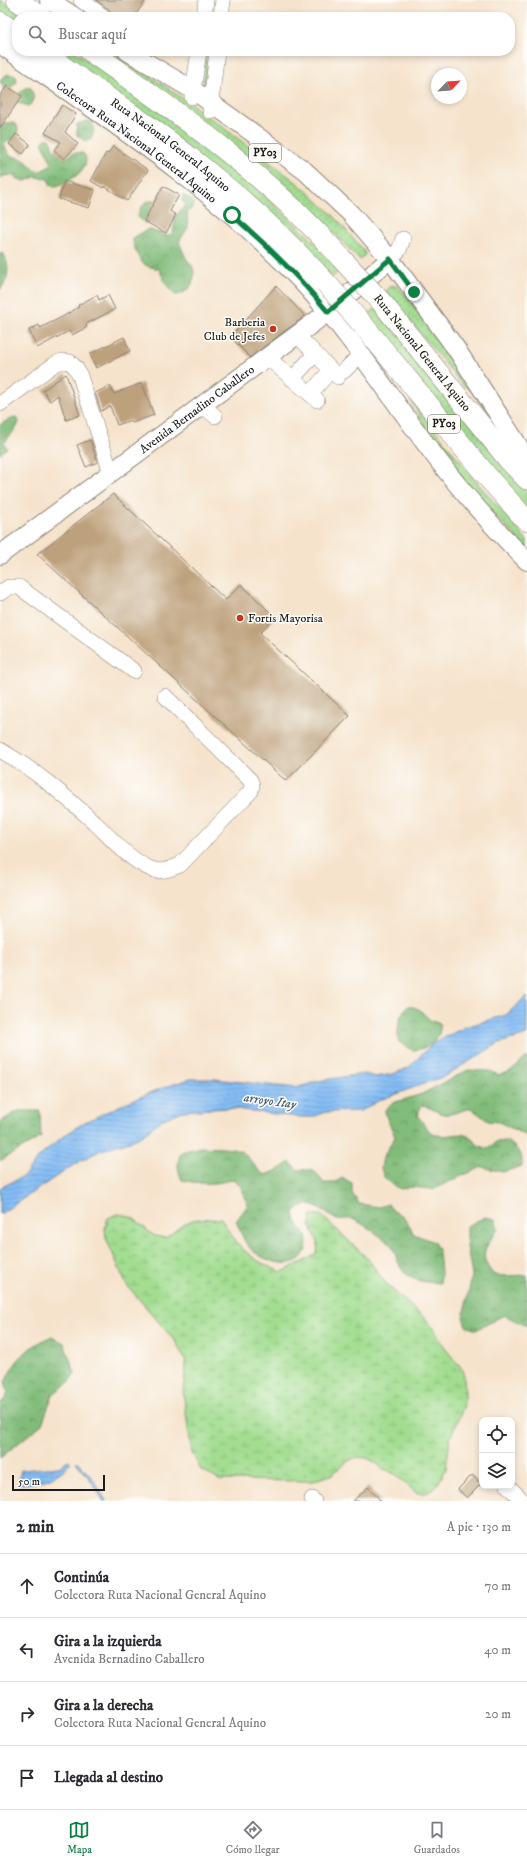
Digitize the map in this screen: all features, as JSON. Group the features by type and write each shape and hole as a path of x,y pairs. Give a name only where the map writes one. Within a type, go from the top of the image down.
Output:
{"highway":[{"path":"17,0 35,12"},
{"path":"0,22 12,30"},
{"name":"Ruta Nacional General Aquino","path":"48,56 220,181 285,240 364,325 491,481 527,521"},
{"name":"Ruta Nacional General Aquino","path":"97,56 193,125 241,163 292,208 383,304 508,459 527,479"}],"main road":[{"path":"49,0 67,12"},
{"name":"Colectora Ruta Nacional General Aquino","path":"0,44 12,53"},
{"name":"Colectora Ruta Nacional General Aquino","path":"17,56 199,187 254,234 302,282 328,312 452,478 496,529 527,561"},
{"name":"PY03","path":"135,56 211,107 322,198 338,214 397,252 455,347 527,459"},
{"name":"Avenida Bernadino Caballero","path":"0,556 111,473 209,411 300,338 397,252"}],"street":[{"path":"81,0 97,12"},
{"path":"205,12 206,0"},
{"path":"222,12 224,0"},
{"path":"192,94 198,56"},
{"path":"211,107 216,56"},
{"path":"300,338 315,354 338,373"},
{"path":"292,379 315,354"},
{"path":"271,360 313,397 338,373 360,355"},
{"path":"0,404 55,364 70,362 76,368 80,376 111,473"},
{"path":"0,593 10,587 18,587 134,671"},
{"path":"0,750 19,760 55,787 136,860 152,869 162,871 172,869 180,865 251,791 252,785 250,780 165,696"},
{"path":"511,1489 523,1501"}],"green space":[{"path":"0,0 18,12 12,12 12,22 0,14"},
{"path":"58,56 81,56 197,138 247,179 342,268 333,277"},
{"path":"114,56 121,56 197,108 300,185 333,215 364,251 365,255 360,260 284,186 181,103"},
{"path":"206,56 209,56 205,83 203,84"},
{"path":"8,74 16,76 17,82 5,91 0,81"},
{"path":"28,87 31,88 33,100 28,106 19,103 18,101 21,91"},
{"path":"87,121 92,122 94,131 91,138 87,142 77,135 77,124"},
{"path":"12,122 17,125 18,130 17,136 4,145 9,155 25,160 36,171 41,171 50,166 51,161 42,143 45,139 50,139 53,149 65,159 73,153 83,153 86,159 82,170 70,180 56,186 51,186 48,179 35,177 25,181 10,175 0,178 0,126"},
{"path":"183,195 193,201 194,205 187,213 188,228 179,241 186,258 193,268 194,278 187,290 175,295 166,284 159,269 147,266 142,262 133,244 133,238 148,229 168,236 173,233 175,216 186,205 182,201"},
{"path":"148,201 153,201 155,206 149,220 145,224 138,217 141,208"},
{"path":"0,253 4,254 8,273 0,290"},
{"path":"391,286 396,286 401,290 427,321 502,432 472,391 461,383 386,291"},
{"path":"376,308 508,471 527,491 527,511 367,316"},
{"path":"411,400 479,485 527,540 527,548 479,499 431,437"},
{"path":"16,417 19,422 17,427 4,443 7,448 0,454 0,425 11,418"},
{"path":"409,1006 419,1009 430,1020 440,1024 440,1030 436,1039 428,1046 417,1050 412,1050 399,1042 398,1038 399,1022 403,1012"},
{"path":"527,1057 527,1136 499,1122 488,1121 471,1108 451,1114 444,1114 422,1105 417,1115 430,1132 441,1136 462,1134 471,1137 478,1145 487,1149 496,1142 507,1141 521,1154 522,1166 503,1172 482,1167 433,1189 411,1187 401,1189 392,1185 384,1177 381,1168 383,1157 395,1137 385,1110 393,1103 422,1094 468,1070 489,1071 499,1075 509,1072"},
{"path":"18,1111 40,1111 41,1137 0,1161 0,1122"},
{"path":"201,1147 238,1150 248,1157 264,1175 274,1172 290,1162 297,1170 310,1170 315,1172 323,1183 333,1183 343,1178 352,1183 352,1193 359,1204 379,1207 388,1204 394,1212 403,1216 414,1234 434,1242 439,1252 441,1273 440,1283 421,1281 409,1276 400,1267 391,1245 380,1236 355,1220 337,1220 311,1204 306,1204 294,1212 296,1221 307,1239 305,1253 300,1259 292,1262 275,1262 266,1259 251,1249 246,1243 236,1221 248,1205 240,1185 233,1179 208,1183 182,1180 178,1166 181,1152"},
{"path":"118,1214 134,1219 154,1236 166,1238 190,1221 221,1218 239,1245 261,1263 282,1272 317,1253 318,1243 310,1225 311,1215 321,1215 368,1259 387,1285 430,1323 447,1351 460,1366 464,1375 465,1397 463,1408 450,1438 446,1469 436,1487 427,1493 417,1493 393,1473 383,1469 367,1458 357,1457 348,1461 331,1475 312,1481 219,1480 201,1470 192,1453 187,1420 183,1390 186,1369 185,1359 175,1341 126,1284 106,1238 105,1228 108,1218"},
{"path":"485,1217 495,1219 498,1229 487,1247 484,1257 494,1275 527,1275 527,1326 504,1315 476,1330 466,1326 463,1317 472,1276 467,1246 467,1226"},
{"path":"52,1336 64,1343 75,1373 69,1382 53,1394 42,1424 0,1458 0,1402 4,1401 8,1392 5,1382 14,1366 29,1349"}],"water":[{"name":"arroyo Itay","path":"527,996 527,1035 499,1043 445,1076 380,1100 360,1111 326,1112 313,1117 297,1117 228,1108 182,1111 161,1120 138,1138 99,1151 75,1164 0,1214 0,1188 24,1176 39,1157 62,1137 85,1122 130,1101 190,1079 214,1079 296,1088 318,1081 355,1075 366,1074 375,1077 393,1074 408,1068 432,1044 465,1027 506,1015"},
{"path":"68,1460 71,1462 66,1468 48,1479 33,1483 18,1484 21,1470 59,1467"},
{"path":"77,1461 94,1480 106,1501 103,1501 92,1482 76,1462"}],"building":[{"path":"96,0 146,0 138,12 111,12"},
{"path":"7,86 22,96 0,128 0,96"},
{"path":"62,105 76,114 65,132 78,144 64,159 54,150 61,142 45,133"},
{"path":"16,134 30,144 23,154 9,144"},
{"path":"113,146 148,170 127,201 104,186 103,188 91,181 106,153 108,154"},
{"path":"64,181 95,190 89,208 59,199"},
{"path":"163,186 179,195 170,211 176,215 166,233 144,221"},
{"path":"276,286 305,316 250,357 230,337"},
{"path":"97,295 99,300 108,295 115,309 86,324 87,327 72,335 69,331 37,348 29,330 39,325 40,328 62,317 79,307 78,305"},
{"path":"124,337 130,351 96,368 90,354"},
{"path":"66,374 80,415 66,420 58,395 50,401 43,390"},
{"path":"142,383 154,415 132,423 131,420 117,425 110,406 101,411 95,393 110,386 114,394"},
{"path":"90,440 98,462 86,467 77,445"},
{"path":"113,494 226,600 241,584 275,617 260,633 350,716 286,781 37,554"},
{"path":"472,1475 479,1482 479,1486 467,1498 458,1489"},
{"path":"368,1487 381,1501 353,1501"}],"place":[{"name":"Barberia Club de Jefes","path":"273,329"},
{"name":"Fortis Mayorisa","path":"240,618"}],"route":[{"path":"232,215 254,234 302,282 328,312 390,259 414,292"}]}
